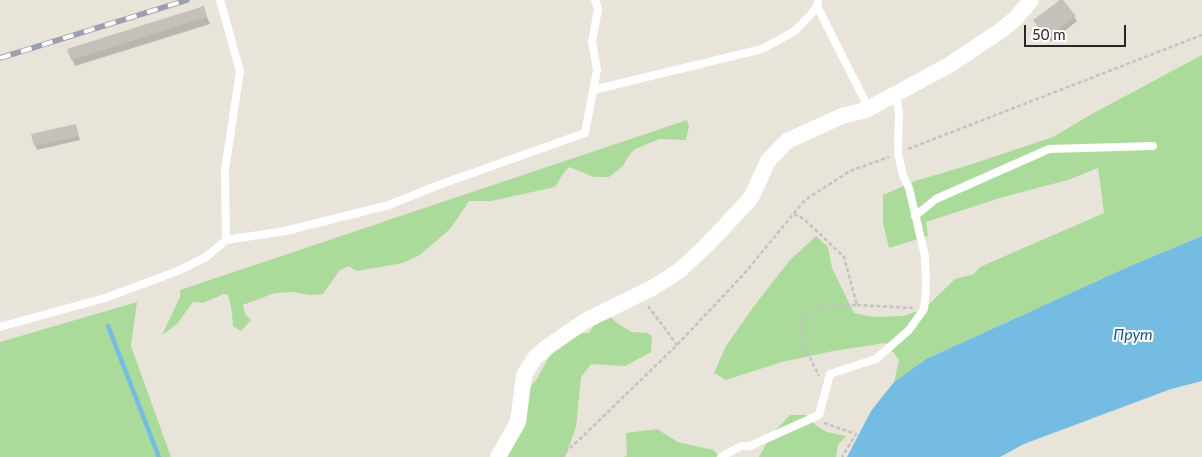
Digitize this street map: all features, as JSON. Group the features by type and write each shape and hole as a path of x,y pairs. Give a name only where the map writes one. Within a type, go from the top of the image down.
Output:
{"street":[{"path":"498,457 518,422 524,375 535,358 585,321 639,294 679,270 708,244 751,198 768,161 787,142 842,116 869,109 951,64 1015,19 1031,0"}],"lane":[{"path":"220,0 240,71 225,170 226,240"},
{"path":"0,327 105,298 178,271 206,257 226,240 285,231 389,205 436,186 585,133 597,70 592,42 598,9 595,0"},
{"path":"593,90 762,49 795,30 812,13 817,3"},
{"path":"817,3 869,109"},
{"path":"721,457 741,446 750,446 820,415 830,374 876,359 909,330 924,309 926,287 925,256 909,188 903,176 898,154 899,112 896,95"},
{"path":"915,216 936,199 1049,149 1153,146"}],"path":[{"path":"560,457 677,345 743,276 805,200 850,171 1202,35"},
{"path":"794,214 804,219 844,257 857,305"},
{"path":"639,294 677,345"},
{"path":"819,377 807,352 801,328 804,317 823,305 924,309"},
{"path":"820,415 825,424 856,434 842,457"}],"green space":[{"path":"1202,55 1202,236 1128,267 926,359 894,382 899,360 886,343 833,351 782,362 726,380 714,373 726,346 754,306 790,260 816,236 828,247 832,268 854,313 874,317 903,316 924,309 955,279 974,274 980,267 1104,213 1098,168 1068,180 1003,197 926,222 928,236 889,248 883,223 883,195 915,181 1053,137"},
{"path":"687,120 689,126 686,140 660,139 635,149 623,166 609,177 594,177 569,167 555,187 491,201 469,201 451,228 420,255 403,263 357,271 349,266 340,270 323,294 275,293 243,305 245,314 251,320 241,331 233,326 228,295 224,294 203,303 193,302 177,324 162,335 180,297 180,290"},
{"path":"137,302 131,346 171,457 0,457 0,342"},
{"path":"607,314 618,324 632,332 647,333 652,336 651,352 625,366 591,364 581,377 576,427 565,457 502,457 525,394 554,351 572,337 589,333 598,318"},
{"path":"790,415 806,415 814,424 827,432 846,436 838,445 836,457 759,457 771,435"},
{"path":"657,429 678,442 713,450 721,457 624,457 627,455 626,433"}],"water":[{"name":"Прут","path":"1202,236 1202,381 1171,389 1024,444 1000,457 847,457 871,411 894,382 926,359 1128,267"}],"building":[{"path":"1060,0 1063,0 1076,16 1047,38 1033,20"},
{"path":"204,6 207,17 71,60 67,49"},
{"path":"76,124 79,136 34,146 31,134"}],"waterway":[{"path":"108,326 159,457"}],"railway":[{"path":"0,58 187,0"}]}
